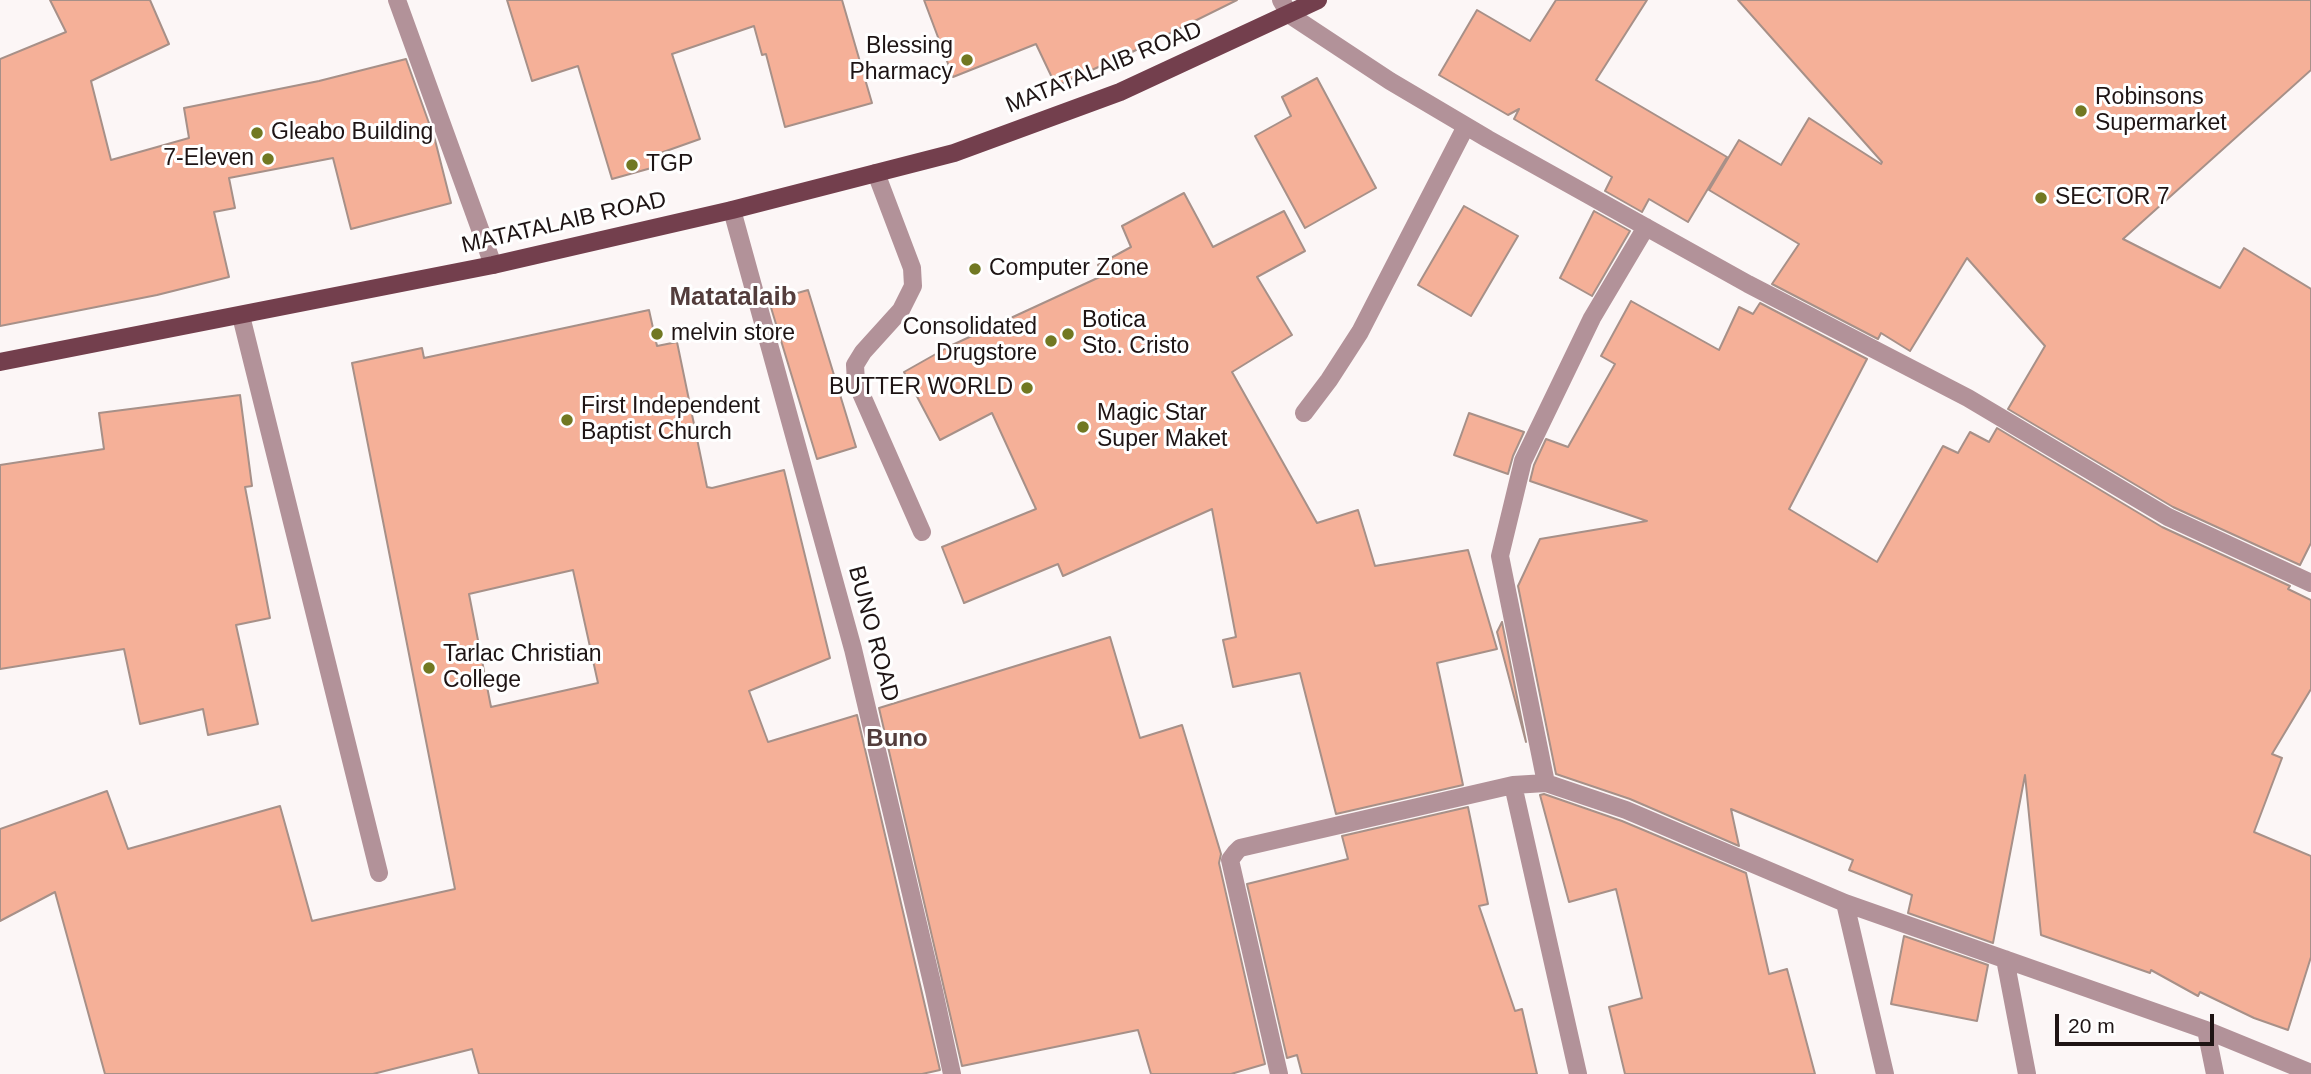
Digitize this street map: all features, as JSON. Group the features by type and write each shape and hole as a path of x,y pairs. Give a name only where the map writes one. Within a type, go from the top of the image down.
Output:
{"main road":[{"name":"MATATALAIB ROAD","path":"0,362 493,265 732,210 954,153 1120,92 1285,8 1318,0"}],"street":[{"path":"397,0 493,265"},
{"path":"1285,8 1391,81 1646,227 1748,284 1968,398 2168,517 2311,583"},
{"path":"1304,413 1360,332 1466,126"},
{"path":"876,173 912,268 912,286 901,310 863,352 855,365 856,382 922,532"},
{"name":"BUNO ROAD","path":"732,210 853,649 952,1074"},
{"path":"1546,783 1500,556 1523,461 1592,318 1646,227"},
{"path":"241,316 379,873"},
{"path":"1279,1074 1230,860 1232,856 1240,848 1513,785 1546,783 1626,810 1845,903 2206,1030 2311,1073"},
{"path":"1513,785 1578,1074"},
{"path":"1845,903 1885,1074"},
{"path":"2006,959 2027,1074"},
{"path":"2206,1030 2215,1074"}],"building":[{"path":"50,0 150,0 169,44 91,81 111,160 189,138 184,108 319,81 406,59 435,140 451,203 351,229 333,158 229,178 235,208 214,212 229,277 157,295 0,326 0,59 66,32"},
{"path":"507,0 842,0 872,103 785,127 766,54 762,55 754,26 672,54 700,139 652,156 655,167 612,179 578,66 532,81"},
{"path":"924,0 1237,0 1056,86 1036,44 953,77"},
{"path":"1556,0 1647,0 1596,80 1727,157 1688,222 1649,199 1642,212 1605,191 1612,177 1514,119 1519,109 1508,115 1439,75 1477,10 1530,41"},
{"path":"1738,0 2311,0 2311,70 2123,239 2220,288 2244,248 2311,289 2311,543 2300,565 2173,507 2008,409 2045,346 1967,258 1910,351 1881,333 1878,339 1772,284 1799,244 1709,190 1739,140 1781,165 1809,118 1881,164 1882,162"},
{"path":"1317,78 1376,188 1305,228 1255,136 1291,116 1282,97"},
{"path":"1184,193 1213,247 1284,211 1305,251 1257,277 1292,335 1232,372 1317,523 1358,510 1375,566 1468,550 1497,649 1437,663 1463,785 1336,814 1300,673 1233,687 1223,640 1236,637 1212,509 1063,576 1058,564 964,603 942,547 1036,509 992,413 940,440 904,372 950,346 1104,275 1098,265 1131,247 1122,226"},
{"path":"1464,206 1518,236 1471,316 1418,285"},
{"path":"1594,211 1630,231 1592,296 1560,278"},
{"path":"808,290 856,447 817,459 769,301"},
{"path":"1631,301 1719,350 1739,307 1753,314 1760,303 1867,359 1789,509 1877,562 1943,446 1958,453 1970,432 1989,442 1997,428 2162,527 2290,586 2288,589 2311,600 2311,689 2272,754 2282,758 2254,832 2311,856 2311,957 2288,1030 2254,1018 2200,992 2198,996 2151,970 2150,973 2041,935 2025,775 1993,943 1908,913 1912,895 1849,870 1853,860 1731,809 1739,846 1630,799 1556,774 1518,586 1540,539 1647,521 1530,481 1546,439 1568,447 1615,364 1601,356"},
{"name":"Tarlac Christian College","path":"649,310 657,346 677,342 707,487 784,470 830,658 749,691 768,742 857,715 940,1070 922,1074 479,1074 472,1049 373,1074 105,1074 55,892 0,921 0,829 107,791 128,849 280,806 312,921 455,889 352,363 422,348 424,358","holes":["573,570 598,683 491,707 469,594"]},
{"path":"240,395 252,486 245,487 270,618 236,625 258,724 208,735 203,709 140,724 124,649 0,669 0,465 104,449 99,413"},
{"path":"1469,413 1524,432 1508,474 1454,455"},
{"path":"1502,622 1526,742 1497,632"},
{"path":"1110,637 1140,738 1182,725 1221,854 1219,863 1265,1064 1231,1074 1151,1074 1138,1030 962,1066 879,708"},
{"path":"1544,794 1622,821 1746,873 1769,974 1787,969 1815,1074 1625,1074 1609,1007 1642,998 1616,889 1569,902 1540,795"},
{"path":"1468,807 1488,904 1479,906 1515,1011 1522,1009 1537,1074 1302,1074 1297,1055 1287,1058 1247,884 1348,859 1342,836"},
{"path":"1904,936 1988,965 1977,1021 1891,1004"}],"place":[{"name":"Blessing Pharmacy","path":"967,60"},
{"name":"Robinsons Supermarket","path":"2081,111"},
{"name":"Gleabo Building","path":"257,133"},
{"name":"7-Eleven","path":"268,159"},
{"name":"TGP","path":"632,165"},
{"name":"SECTOR 7","path":"2041,198"},
{"name":"Computer Zone","path":"975,269"},
{"name":"melvin store","path":"657,334"},
{"name":"Botica Sto. Cristo","path":"1068,334"},
{"name":"Consolidated Drugstore","path":"1051,341"},
{"name":"BUTTER WORLD","path":"1027,388"},
{"name":"First Independent Baptist Church","path":"567,420"},
{"name":"Magic Star Super Maket","path":"1083,427"},
{"name":"Tarlac Christian College","path":"429,668"}],"district":[{"name":"Matatalaib","path":"733,298"},
{"name":"Buno","path":"897,739"}]}
